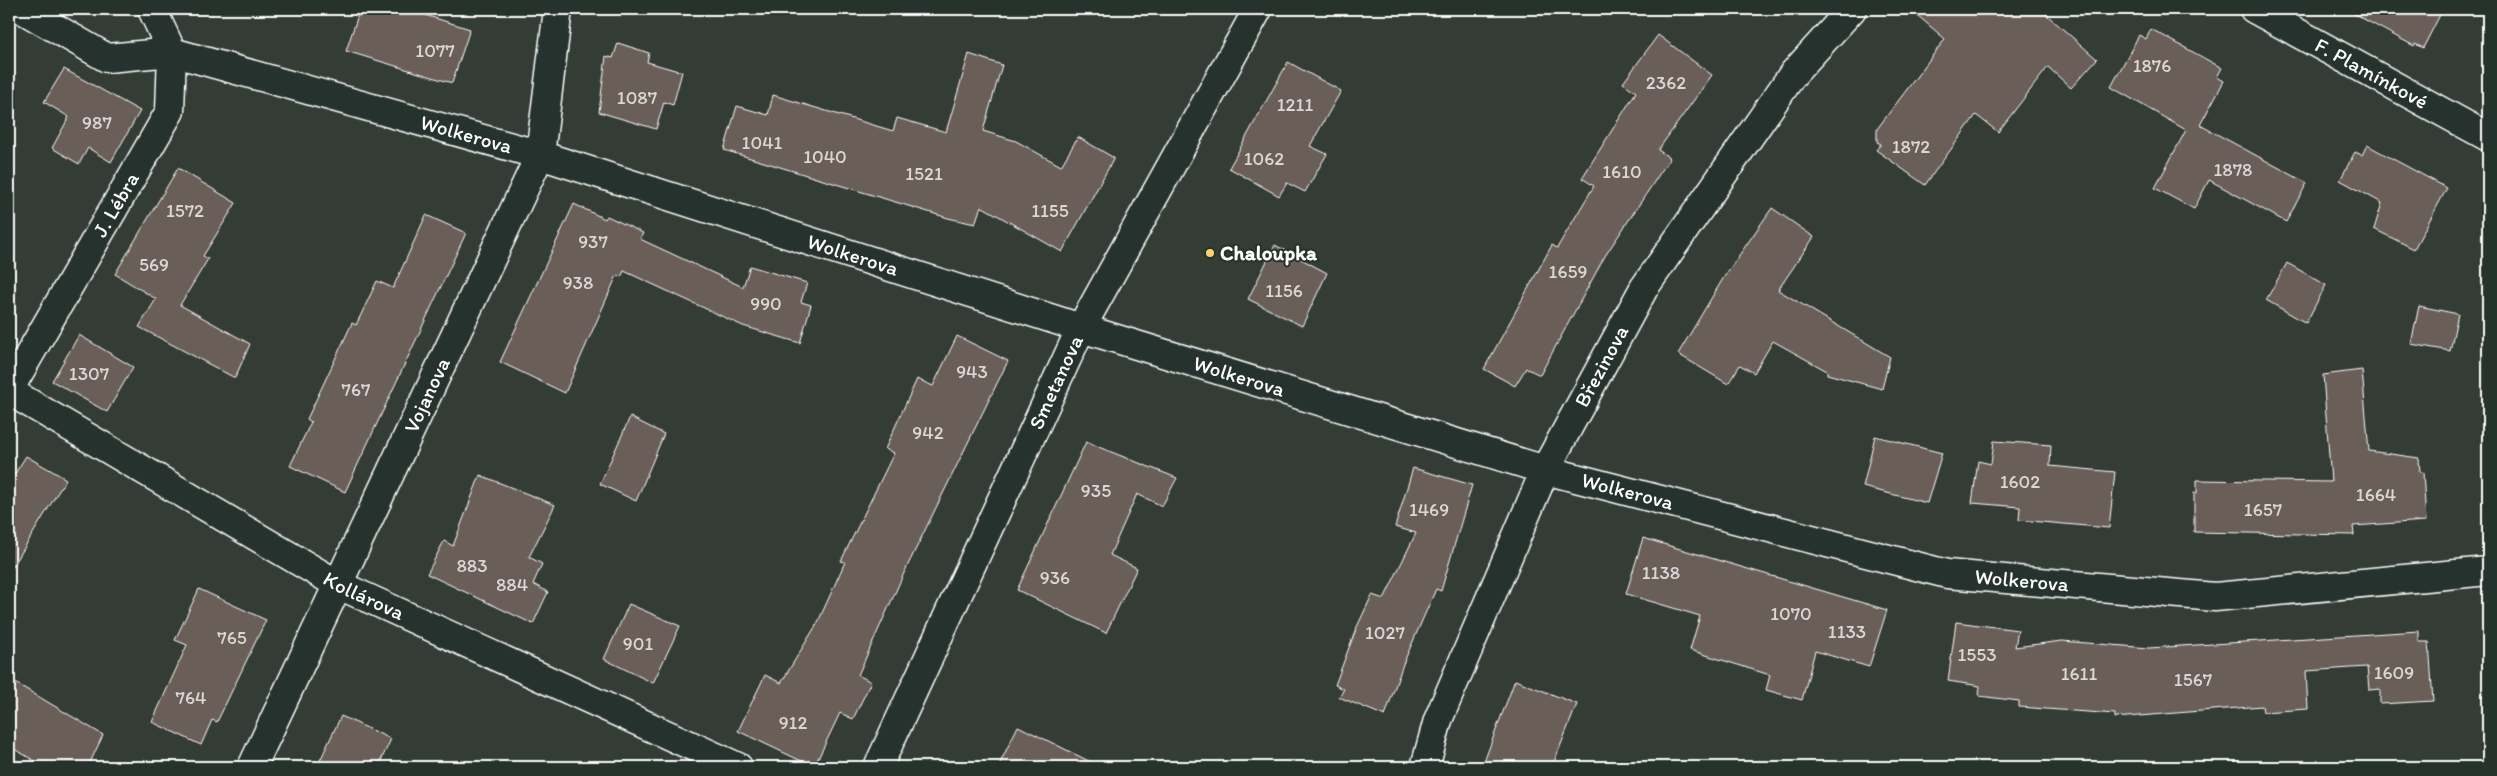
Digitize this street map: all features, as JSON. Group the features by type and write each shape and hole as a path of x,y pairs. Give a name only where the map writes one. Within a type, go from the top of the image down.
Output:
{"street":[{"name":"Wolkerova","path":"22,9 107,58 172,52 540,155 1081,328 1545,470 1947,574 2215,597 2488,571"},
{"name":"J. Lébra","path":"9,390 170,111 172,52 152,9"},
{"name":"Vojanova","path":"252,767 540,155 558,9"},
{"name":"Smetanova","path":"878,767 1081,328 1258,9"},
{"name":"Březinova","path":"1425,767 1438,720 1545,470 1644,288 1793,74 1852,9"},
{"name":"F. Plamínkové","path":"2254,9 2488,137"},
{"name":"Kollárova","path":"9,390 339,585 738,767"}],"building":[{"path":"360,9 406,9 470,29 452,83 346,51"},
{"path":"1910,9 2040,9 2097,59 2071,88 2048,67 1998,132 1976,115 1925,185 1876,150 1881,144 1877,142 1877,129 1945,39"},
{"path":"2345,9 2443,9 2423,48 2415,44 2414,46"},
{"path":"2151,29 2222,68 2217,77 2224,81 2200,125 2307,183 2286,222 2209,180 2194,209 2155,188 2186,130 2111,87 2139,35 2146,39"},
{"path":"1658,35 1712,75 1658,150 1670,158 1605,256 1540,375 1526,368 1515,386 1484,369 1552,245 1557,248 1594,186 1582,178 1636,92 1623,83"},
{"path":"618,43 649,53 647,62 682,72 673,105 664,102 656,129 599,112 606,56 613,58"},
{"path":"969,54 1002,65 983,131 1016,141 1061,166 1078,137 1114,158 1062,252 981,206 975,224 948,218 724,150 737,106 768,115 773,95 893,131 897,118 946,132"},
{"path":"1288,62 1341,91 1310,146 1327,154 1305,192 1287,183 1279,196 1229,168"},
{"path":"64,69 140,111 111,162 88,148 79,164 52,148 69,117 44,102"},
{"path":"2367,145 2447,188 2414,249 2374,229 2382,203 2340,180 2355,152 2362,155"},
{"path":"178,168 236,203 203,256 208,259 180,305 250,344 235,378 139,327 156,299 115,274"},
{"path":"574,204 605,219 607,216 643,233 640,239 743,287 750,266 807,283 801,302 811,305 800,343 743,326 624,271 621,277 617,275 565,393 500,362"},
{"path":"1772,208 1814,237 1778,290 1890,357 1882,389 1827,374 1827,371 1773,341 1754,373 1740,365 1728,384 1678,354 1724,277"},
{"path":"426,215 466,233 345,492 290,466 311,422 307,419 352,323 356,325 377,281 393,288"},
{"path":"1275,245 1327,273 1302,326 1248,299"},
{"path":"2287,263 2326,285 2306,323 2266,300"},
{"path":"2419,306 2458,314 2450,351 2411,344"},
{"path":"79,335 133,367 107,412 52,381"},
{"path":"957,336 1008,361 904,573 858,675 871,682 853,719 840,713 814,767 738,731 765,675 781,683 818,622 845,562 841,561 894,453 885,449 917,379 933,386"},
{"path":"2362,370 2369,451 2419,458 2420,472 2423,472 2426,521 2353,526 2354,535 2194,532 2194,493 2197,493 2197,480 2331,482 2323,375"},
{"path":"630,417 664,434 636,501 600,484"},
{"path":"1875,436 1942,453 1927,503 1863,487"},
{"path":"1994,441 2051,445 2050,466 2115,472 2109,528 2019,520 2020,507 1972,503 1978,461 1991,464"},
{"path":"1086,442 1177,478 1162,506 1137,494 1110,555 1137,568 1106,633 1017,590"},
{"path":"26,456 66,479 9,573 9,483"},
{"path":"1413,468 1472,485 1441,591 1436,589 1403,664 1385,716 1339,697 1344,689 1335,685 1356,629 1372,595 1384,599 1416,533 1395,527"},
{"path":"480,475 555,505 529,557 542,564 533,584 548,592 533,624 427,574 444,541 453,546"},
{"path":"1643,538 1887,610 1869,667 1815,651 1802,700 1766,690 1770,675 1690,650 1700,616 1626,594"},
{"path":"199,589 266,620 217,722 212,720 201,745 152,722 187,645 175,640"},
{"path":"629,604 680,626 653,683 604,659"},
{"path":"1956,622 2018,630 2015,647 2062,641 2149,648 2419,631 2419,642 2429,642 2433,701 2380,704 2380,689 2369,690 2367,667 2306,671 2308,709 2263,712 2262,706 2115,718 2115,714 2019,707 2019,701 1979,696 1980,686 1948,681"},
{"path":"9,679 103,735 88,767 45,767 9,746"},
{"path":"1515,680 1577,704 1552,767 1482,767"},
{"path":"341,716 391,739 378,767 317,767"},
{"path":"1018,726 1101,767 998,767"}],"place":[{"name":"Chaloupka","path":"1210,253"}]}
